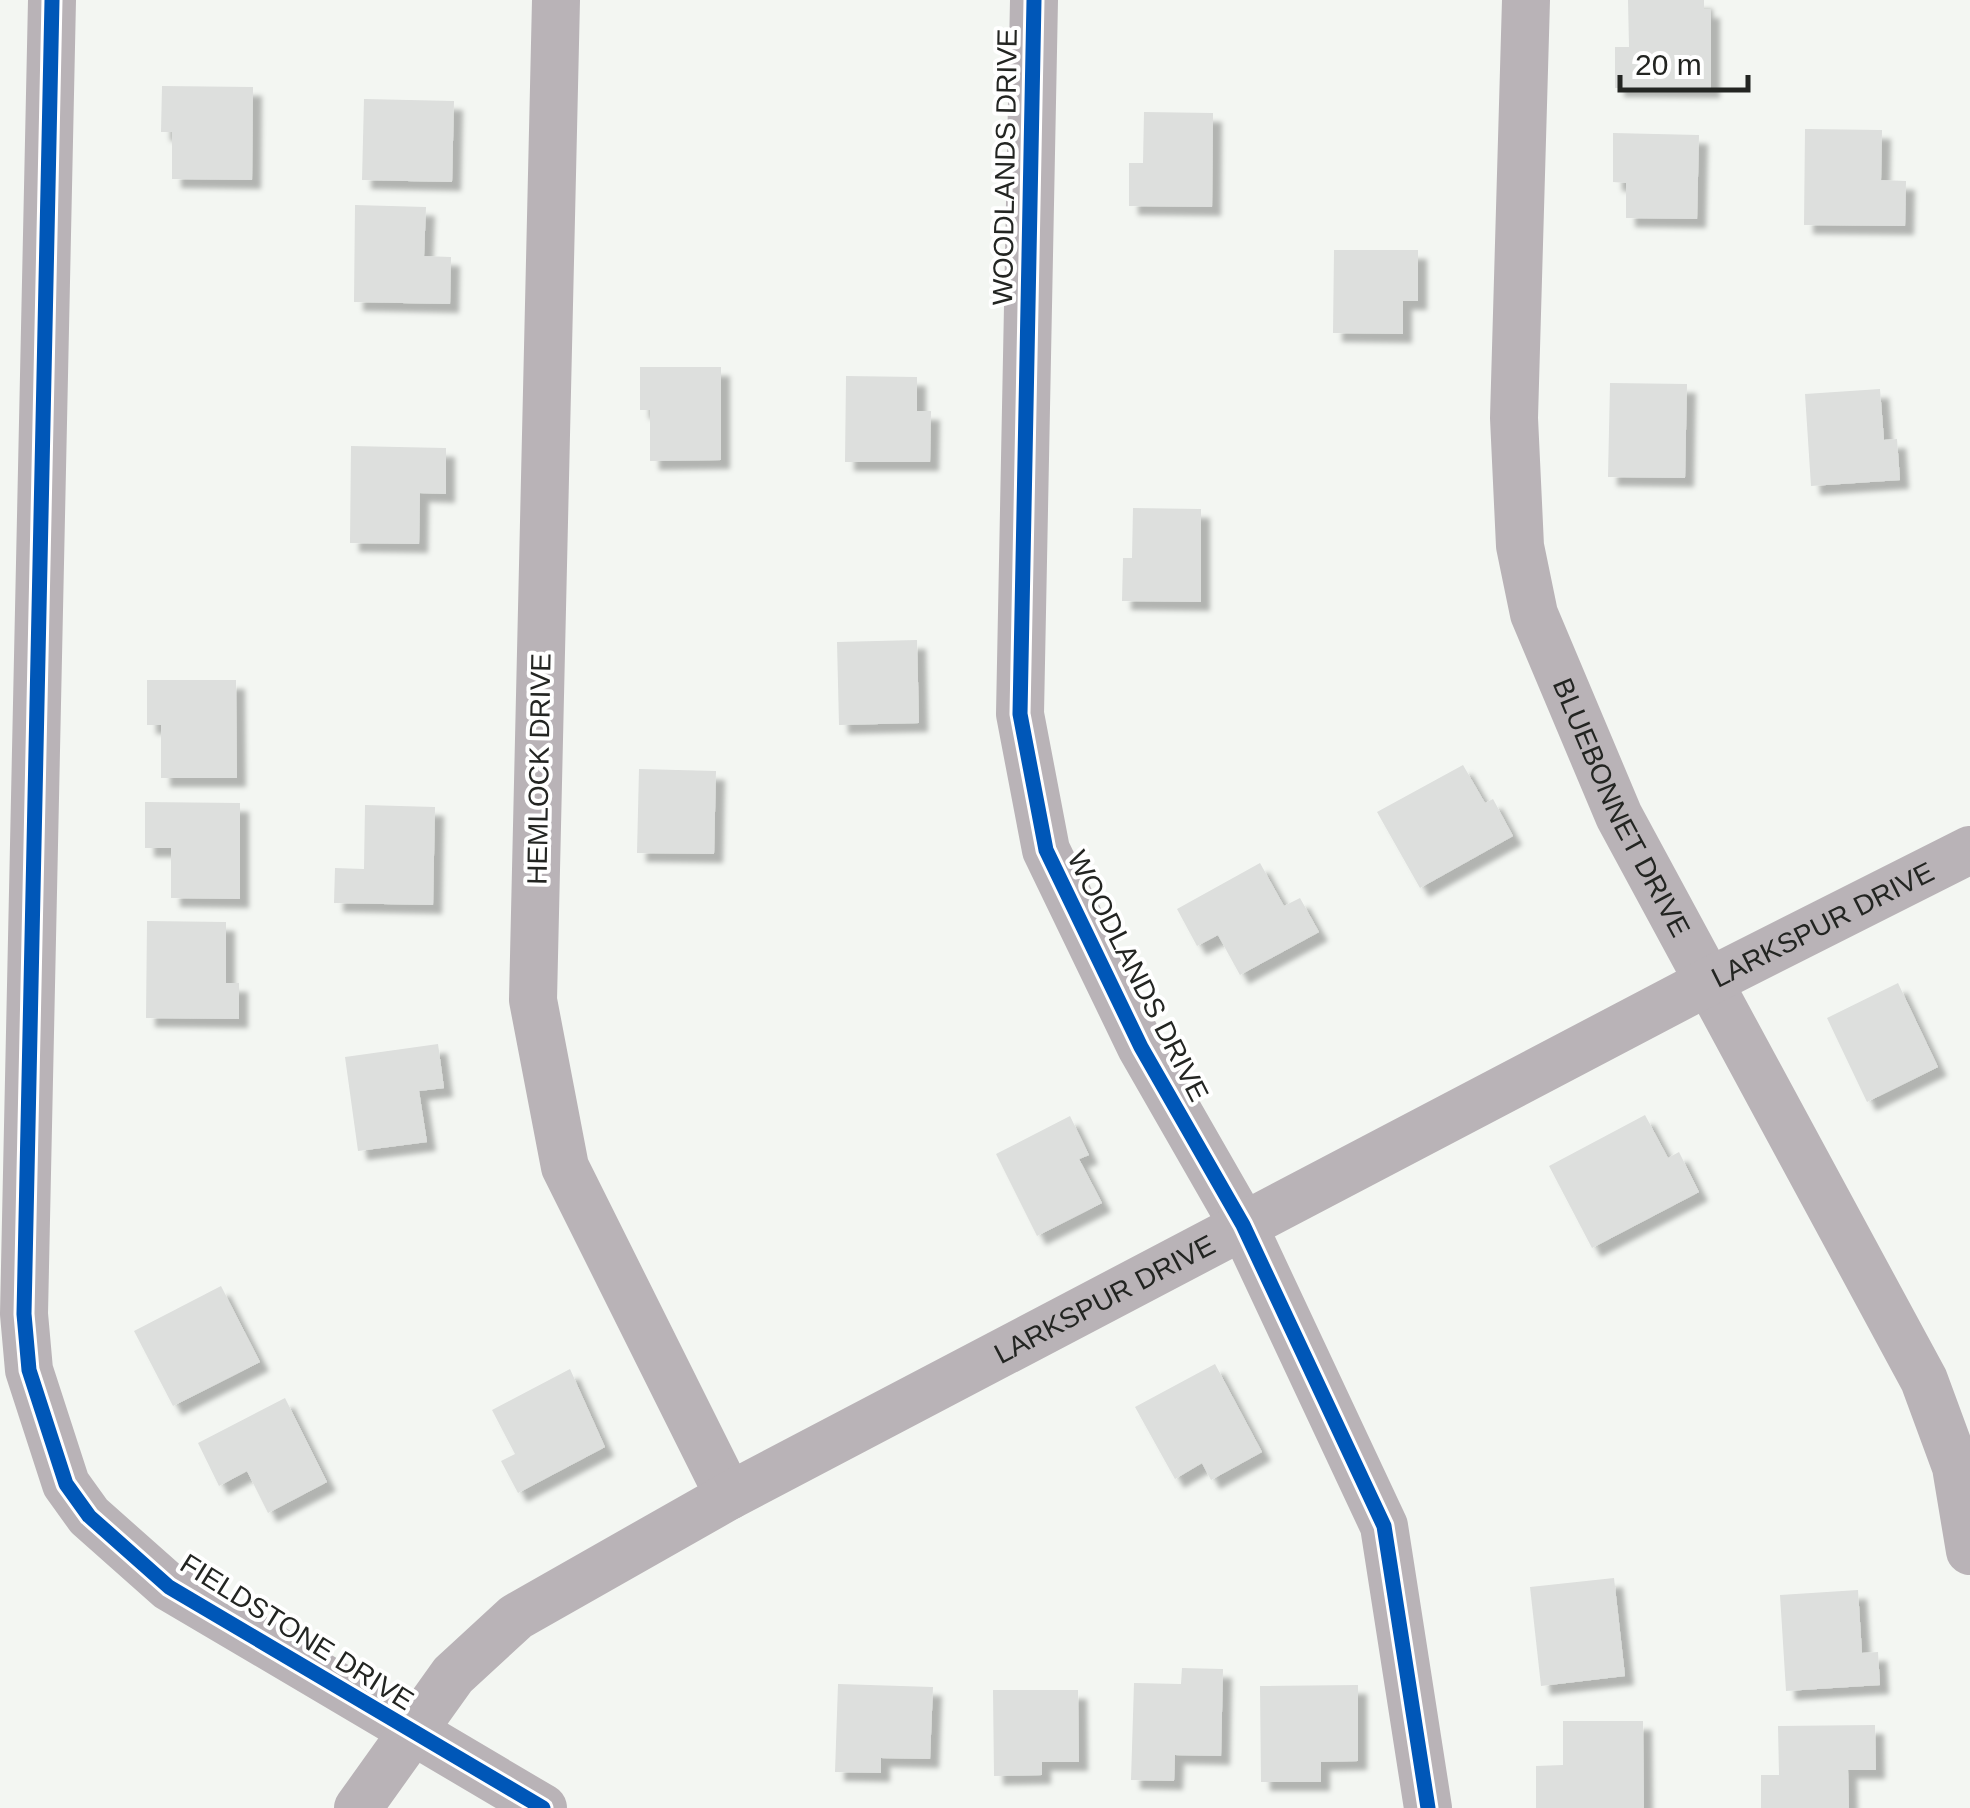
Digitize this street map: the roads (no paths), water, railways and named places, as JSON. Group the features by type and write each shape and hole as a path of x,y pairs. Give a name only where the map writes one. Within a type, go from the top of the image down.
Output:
{"street":[{"name":"FIELDSTONE DRIVE","path":"52,0 24,1294 29,1370 66,1484 89,1516 170,1587 543,1808"},
{"name":"HEMLOCK DRIVE","path":"556,0 533,1000 565,1167 729,1496"},
{"name":"WOODLANDS DRIVE","path":"1034,0 1020,714 1046,850 1141,1047 1243,1225 1384,1526 1428,1808"},
{"name":"BLUEBONNET DRIVE","path":"1526,0 1514,418 1520,546 1534,614 1583,739 1708,982 1924,1380 1956,1467 1970,1551"},
{"name":"LARKSPUR DRIVE","path":"358,1808 453,1675 516,1617 729,1496 1708,982 1970,850"}]}
